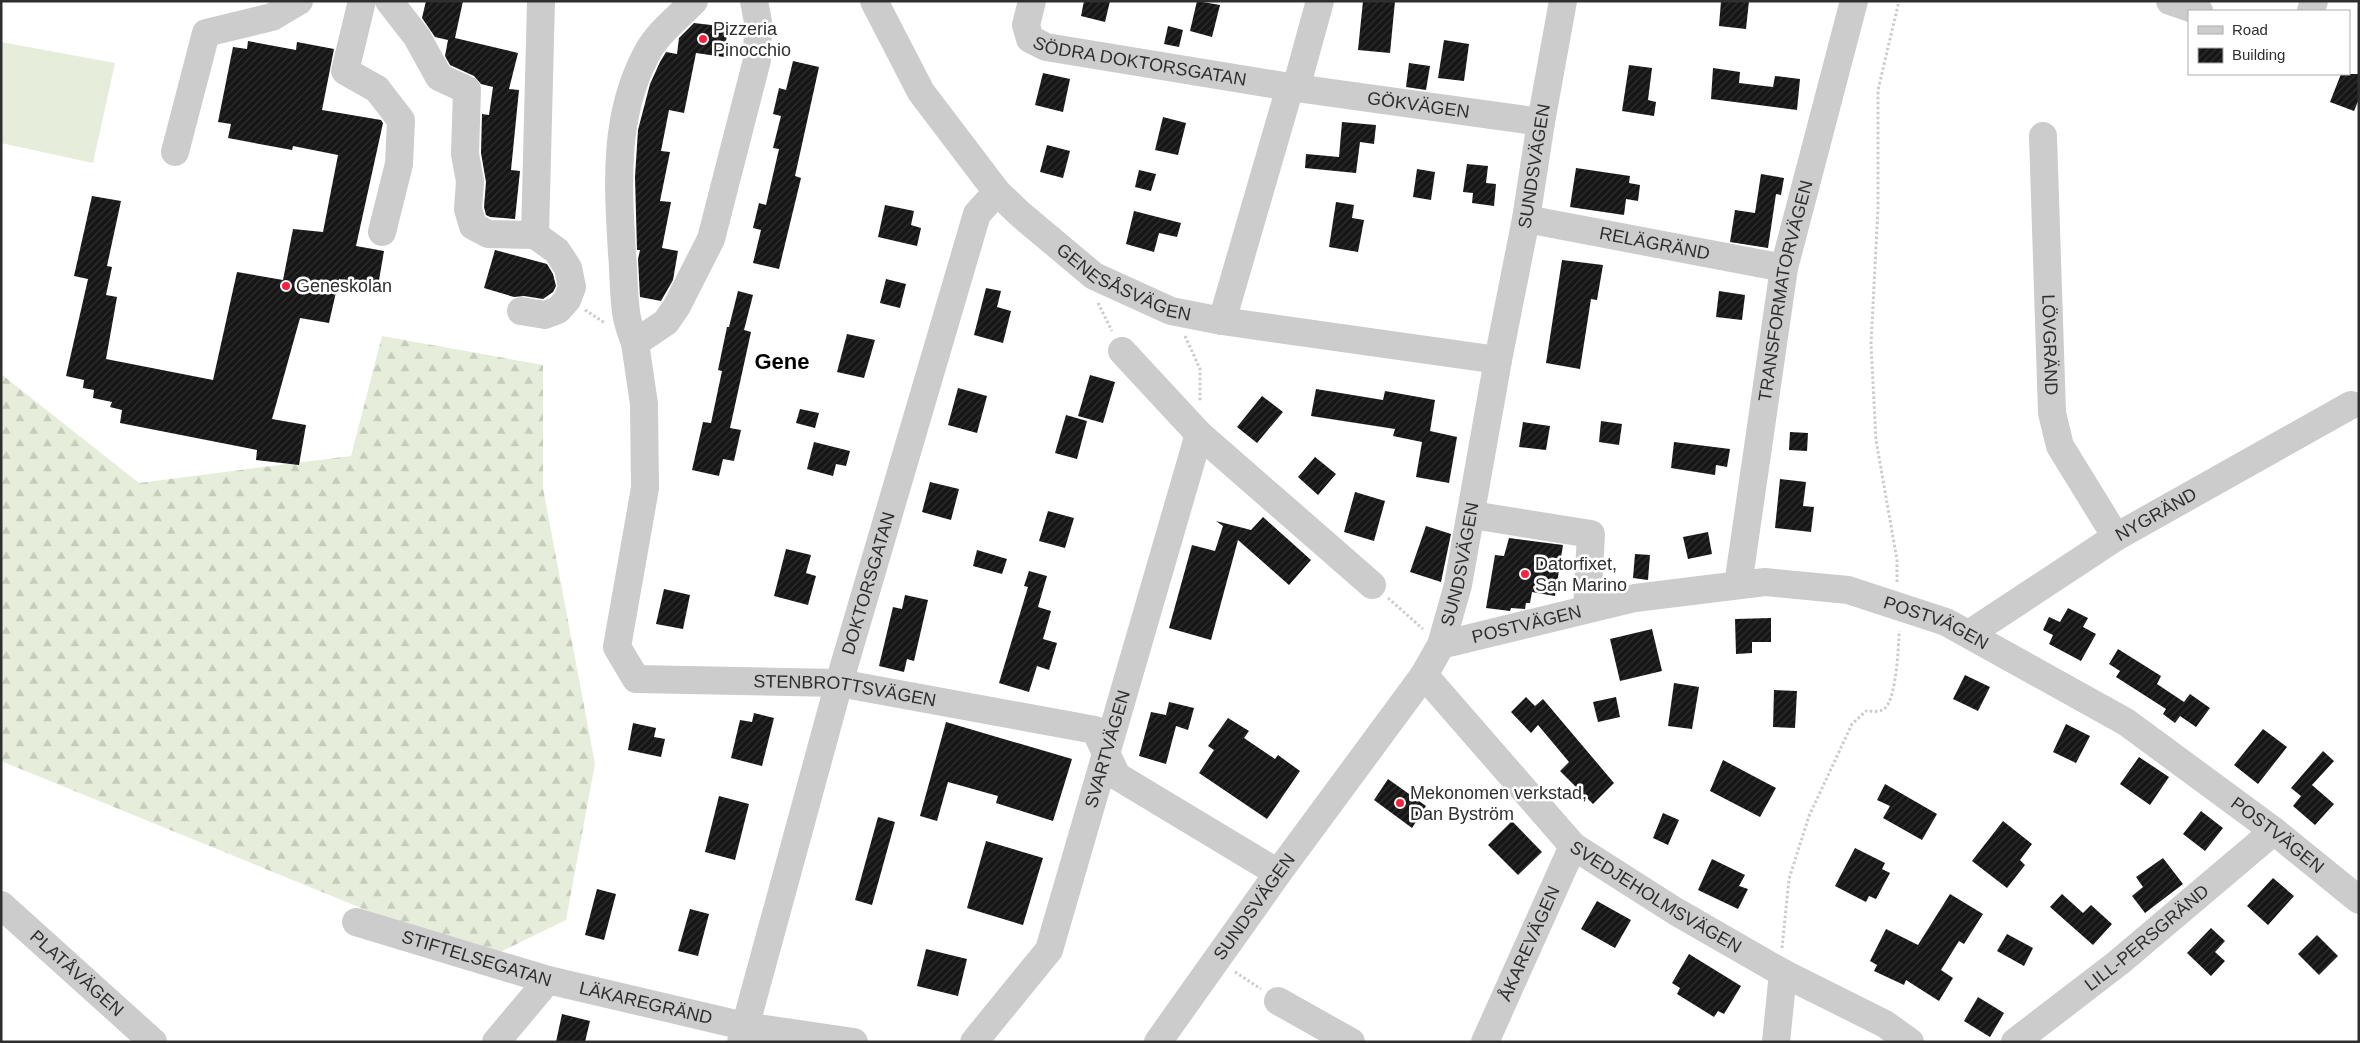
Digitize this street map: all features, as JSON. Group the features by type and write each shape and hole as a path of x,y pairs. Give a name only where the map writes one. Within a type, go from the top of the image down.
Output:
{"street":[{"path":"175,152 206,34 272,17 299,1"},
{"path":"362,1 344,71 377,89 401,120 399,164 382,232"},
{"path":"389,1 417,37 439,77 467,90 465,154 470,181 468,209 473,226 488,234 535,236 557,251 568,268 572,287 567,300 558,310 545,315 521,311"},
{"path":"535,236 541,1"},
{"path":"694,1 666,29 646,54 629,96 622,130 618,171 619,209 627,318 635,344 666,322 677,306 711,239 757,60 758,22 754,1"},
{"name":"GENESÅSVÄGEN","path":"874,1 921,92 998,192 1020,214 1094,276 1171,311 1222,321 1498,360"},
{"name":"SÖDRA DOKTORSGATAN","path":"1032,1 1026,25 1030,39 1046,47 1293,87"},
{"path":"1222,321 1320,1"},
{"name":"SUNDSVÄGEN","path":"1158,1042 1278,873 1424,675 1441,645 1458,585 1472,515 1498,360 1526,219 1563,1"},
{"name":"TRANSFORMATORVÄGEN","path":"1738,585 1784,268 1854,1"},
{"path":"2170,1 2196,10"},
{"name":"GÖKVÄGEN","path":"1293,87 1541,122"},
{"name":"LÖVGRÄND","path":"2043,136 2052,413 2060,446 2116,537"},
{"name":"DOKTORSGATAN","path":"742,1034 839,683 977,214 998,192"},
{"name":"RELÄGRÄND","path":"1526,219 1784,268"},
{"name":"STENBROTTSVÄGEN","path":"635,344 644,404 645,488 617,647 636,679 839,683 1095,730 1107,751 1117,776 1278,873"},
{"path":"1122,351 1199,434 1372,585"},
{"name":"NYGRÄND","path":"1969,634 2116,537 2351,405"},
{"name":"SVARTVÄGEN","path":"974,1042 1049,950 1199,434"},
{"path":"1472,515 1590,534 1586,609"},
{"name":"POSTVÄGEN","path":"1441,645 1635,598 1765,582 1848,590 1940,620 1969,634 2126,722 2274,831 2359,900"},
{"name":"SVEDJEHOLMSVÄGEN","path":"1424,675 1573,846 1675,911 1782,972 1884,1024 1910,1042"},
{"name":"LILL-PERSGRÄND","path":"2015,1042 2118,963 2274,831"},
{"name":"ÅKAREVÄGEN","path":"1485,1042 1573,846"},
{"name":"PLATÅVÄGEN","path":"1,905 153,1042"},
{"name":"STIFTELSEGATAN","path":"356,922 548,980 496,1042"},
{"path":"1776,1042 1782,972"},
{"name":"LÄKAREGRÄND","path":"548,980 742,1034"},
{"path":"1278,1001 1351,1042"},
{"path":"742,1034 854,1042"}],"path":[{"path":"1782,972 1789,879 1809,816 1852,724 1866,711 1885,709 1890,701 1899,648 1897,560 1876,440 1871,344 1878,209 1878,90 1899,1"},
{"path":"1094,276 1097,301 1122,351"},
{"path":"567,300 635,344"},
{"path":"1171,311 1200,368 1199,434"},
{"path":"1372,585 1441,645"},
{"path":"1217,960 1278,1001"}],"green space":[{"path":"1,42 115,63 93,163 1,143"},
{"path":"382,336 543,365 543,488 595,764 566,920 486,959 1,761 1,374 139,483 351,456"}],"building":[{"path":"426,1 463,1 455,38 518,53 509,89 519,90 511,170 520,171 515,219 490,217 486,215 484,207 486,182 481,153 482,114 489,115 493,87 481,84 474,76 450,65 445,56 448,40 435,37 422,18"},
{"path":"1084,1 1110,1 1105,22 1081,16"},
{"path":"1197,1 1220,5 1212,37 1190,31"},
{"path":"1363,1 1395,1 1390,53 1358,50"},
{"path":"1721,1 1749,1 1746,29 1719,26"},
{"path":"694,23 728,27 724,57 696,53 684,113 669,110 661,151 670,152 660,201 671,202 662,248 678,251 673,280 661,301 640,297 638,259 640,250 637,250 635,177 638,130 650,84 660,62 666,52 677,54 679,38"},
{"path":"1168,26 1183,30 1179,47 1164,44"},
{"path":"1444,40 1469,44 1464,81 1438,78"},
{"name":"Geneskolan","path":"248,41 296,50 297,42 334,49 322,110 381,120 383,123 356,246 384,251 378,286 339,279 329,323 300,318 272,419 306,425 299,465 256,460 257,450 120,423 122,410 110,407 112,402 93,398 94,390 83,388 84,380 66,376 88,279 74,276 92,196 121,201 107,266 112,267 106,295 117,297 106,359 213,380 237,272 283,280 293,229 323,232 338,155 293,146 292,150 228,138 231,124 218,122 233,47 247,49"},
{"path":"793,61 819,67 795,176 801,178 779,269 753,263 761,230 753,228 759,203 766,205 779,149 773,148 781,116 773,114 779,88 786,90"},
{"path":"1409,63 1430,66 1426,90 1406,87"},
{"path":"1629,65 1652,68 1648,100 1656,102 1654,116 1622,111"},
{"path":"1713,68 1740,72 1739,83 1773,87 1775,76 1800,79 1797,110 1711,99"},
{"path":"1043,73 1070,79 1063,112 1035,105"},
{"path":"2359,74 2359,99 2354,111 2330,102 2341,75"},
{"path":"1163,117 1186,123 1178,155 1155,150"},
{"path":"1342,122 1376,125 1374,144 1360,142 1356,173 1305,168 1306,154 1339,157"},
{"path":"1047,145 1070,151 1063,178 1040,172"},
{"path":"1467,164 1488,166 1486,183 1496,184 1494,206 1472,203 1473,193 1463,192"},
{"path":"1576,168 1630,176 1629,183 1640,185 1638,201 1626,199 1624,215 1570,207"},
{"path":"1417,169 1435,172 1431,200 1413,197"},
{"path":"1139,170 1156,174 1151,191 1135,187"},
{"path":"1761,174 1784,178 1781,195 1776,194 1768,248 1730,242 1735,210 1755,213"},
{"path":"1336,202 1354,205 1352,218 1364,220 1358,252 1329,247"},
{"path":"885,205 914,211 911,225 921,228 917,246 878,237"},
{"path":"1134,211 1181,223 1177,237 1159,233 1154,252 1126,244"},
{"path":"495,250 547,264 553,274 556,286 553,292 543,299 524,296 514,297 484,288"},
{"path":"1562,260 1603,265 1597,300 1591,299 1580,369 1546,363"},
{"path":"886,279 906,284 900,308 880,303"},
{"path":"986,288 1001,291 997,307 1011,311 1003,343 974,335"},
{"path":"738,291 753,295 744,330 751,332 730,428 741,430 734,461 723,459 719,476 692,470 703,422 711,423 722,371 718,370 727,327 729,327"},
{"path":"1719,291 1745,295 1742,320 1716,317"},
{"path":"847,334 875,340 864,378 837,372"},
{"path":"1090,375 1115,382 1103,423 1078,416"},
{"path":"958,388 987,396 977,433 948,425"},
{"path":"1316,389 1383,400 1385,391 1435,400 1430,431 1457,437 1449,483 1416,477 1422,442 1393,436 1395,429 1311,416"},
{"path":"1262,396 1283,412 1257,443 1237,427"},
{"path":"800,409 819,413 815,428 796,423"},
{"path":"1066,415 1087,421 1077,459 1055,453"},
{"path":"1601,421 1622,424 1619,445 1599,442"},
{"path":"1523,422 1550,426 1546,450 1519,447"},
{"path":"1790,432 1808,433 1807,451 1789,450"},
{"path":"814,442 850,451 846,466 836,464 833,476 807,469"},
{"path":"1674,442 1730,449 1727,467 1716,465 1715,475 1671,468"},
{"path":"1315,457 1336,474 1318,495 1298,477"},
{"path":"1780,479 1806,482 1803,506 1814,507 1811,532 1775,528"},
{"path":"930,482 959,489 951,520 922,512"},
{"path":"1355,492 1385,501 1374,541 1344,532"},
{"path":"1048,511 1074,518 1065,548 1039,541"},
{"path":"1263,517 1311,560 1289,585 1238,540 1211,640 1169,628 1192,545 1215,551 1223,526 1216,521 1251,530"},
{"path":"1426,526 1451,534 1441,582 1410,572"},
{"path":"1708,532 1712,554 1688,559 1683,537"},
{"name":"Datorfixet, San Marino","path":"1509,538 1563,545 1555,596 1532,592 1530,603 1526,603 1525,609 1511,608 1510,611 1486,608 1495,555 1504,556"},
{"path":"786,549 811,555 806,573 816,576 808,605 774,596"},
{"path":"977,550 1007,559 1002,574 973,566"},
{"path":"1635,554 1650,555 1648,580 1633,578"},
{"path":"1029,571 1047,576 1038,607 1051,611 1043,639 1057,643 1049,670 1037,666 1029,692 999,683 1028,587 1024,586"},
{"path":"664,589 690,595 683,629 656,624"},
{"path":"905,595 928,600 914,661 907,659 904,672 879,666 893,607 902,609"},
{"path":"2068,608 2088,618 2083,627 2096,634 2081,661 2049,644 2053,635 2043,630 2049,617 2060,622"},
{"path":"1771,618 1771,642 1752,642 1752,653 1736,654 1735,619"},
{"path":"1652,629 1662,671 1620,681 1610,639"},
{"path":"2118,649 2161,676 2157,684 2184,702 2190,694 2210,708 2196,727 2180,716 2175,723 2163,714 2166,709 2116,677 2120,671 2109,664"},
{"path":"1965,675 1990,687 1978,711 1953,699"},
{"path":"1674,683 1699,687 1692,729 1668,726"},
{"path":"1774,690 1797,691 1795,728 1773,727"},
{"path":"1526,697 1535,706 1543,699 1614,783 1593,804 1560,771 1569,762 1538,725 1531,733 1511,712"},
{"path":"1616,697 1620,717 1598,722 1593,702"},
{"path":"1169,702 1194,708 1188,730 1176,726 1166,764 1139,756 1151,712 1166,715"},
{"path":"754,713 774,718 762,766 731,758 740,720 752,722"},
{"path":"1228,718 1249,731 1244,738 1275,759 1278,755 1300,771 1267,819 1199,773 1214,750 1208,746"},
{"path":"946,722 1072,759 1053,821 996,803 998,796 948,782 937,821 920,816"},
{"path":"633,723 656,728 654,737 665,739 661,757 628,750"},
{"path":"2066,724 2090,736 2076,763 2053,752"},
{"path":"2263,729 2287,747 2258,784 2234,765"},
{"path":"2323,751 2334,761 2312,785 2334,804 2315,825 2293,806 2301,796 2291,788"},
{"path":"2139,757 2169,777 2150,805 2120,784"},
{"path":"1723,760 1776,788 1760,817 1710,791"},
{"name":"Mekonomen verkstad, Dan Byström","path":"1388,779 1426,806 1412,828 1374,800"},
{"path":"1885,784 1937,814 1922,840 1883,818 1890,806 1877,800"},
{"path":"719,796 749,804 735,860 705,852"},
{"path":"2201,811 2223,828 2205,851 2183,834"},
{"path":"1663,813 1679,820 1668,845 1653,838"},
{"path":"878,817 895,822 872,905 855,900"},
{"path":"1512,821 1542,852 1518,875 1488,845"},
{"path":"2003,821 2032,844 2020,860 2025,865 2007,888 1972,861"},
{"path":"986,841 1043,858 1023,925 967,908"},
{"path":"1855,848 1885,863 1882,869 1890,873 1876,899 1869,896 1866,902 1835,886"},
{"path":"2163,858 2183,884 2145,913 2132,896 2143,887 2136,877"},
{"path":"1712,859 1745,875 1739,886 1748,889 1738,909 1698,890"},
{"path":"2273,878 2294,896 2268,925 2247,906"},
{"path":"597,889 616,894 604,940 585,935"},
{"path":"1950,894 1983,914 1964,944 1959,941 1941,970 1953,978 1939,1001 1906,980 1904,985 1874,971 1877,965 1870,961 1886,929 1918,945"},
{"path":"2062,894 2083,913 2091,905 2112,924 2093,945 2050,907"},
{"path":"1597,901 1631,920 1615,948 1581,929"},
{"path":"690,909 709,914 698,956 678,951"},
{"path":"2211,928 2225,941 2215,952 2225,961 2211,976 2187,953"},
{"path":"2007,934 2033,948 2024,966 1997,951"},
{"path":"2317,935 2338,956 2319,975 2298,954"},
{"path":"926,949 967,959 958,996 917,986"},
{"path":"1689,954 1741,986 1724,1014 1718,1011 1714,1017 1677,994 1680,988 1672,983"},
{"path":"1978,997 2004,1013 1990,1037 1964,1021"},
{"path":"562,1014 590,1021 585,1042 556,1042"}],"place":[{"name":"Pizzeria Pinocchio","path":"703,39"},
{"name":"Geneskolan","path":"286,286"},
{"name":"Datorfixet, San Marino","path":"1525,574"},
{"name":"Mekonomen verkstad, Dan Byström","path":"1400,803"}],"district":[{"name":"Gene","path":"782,361"}]}
